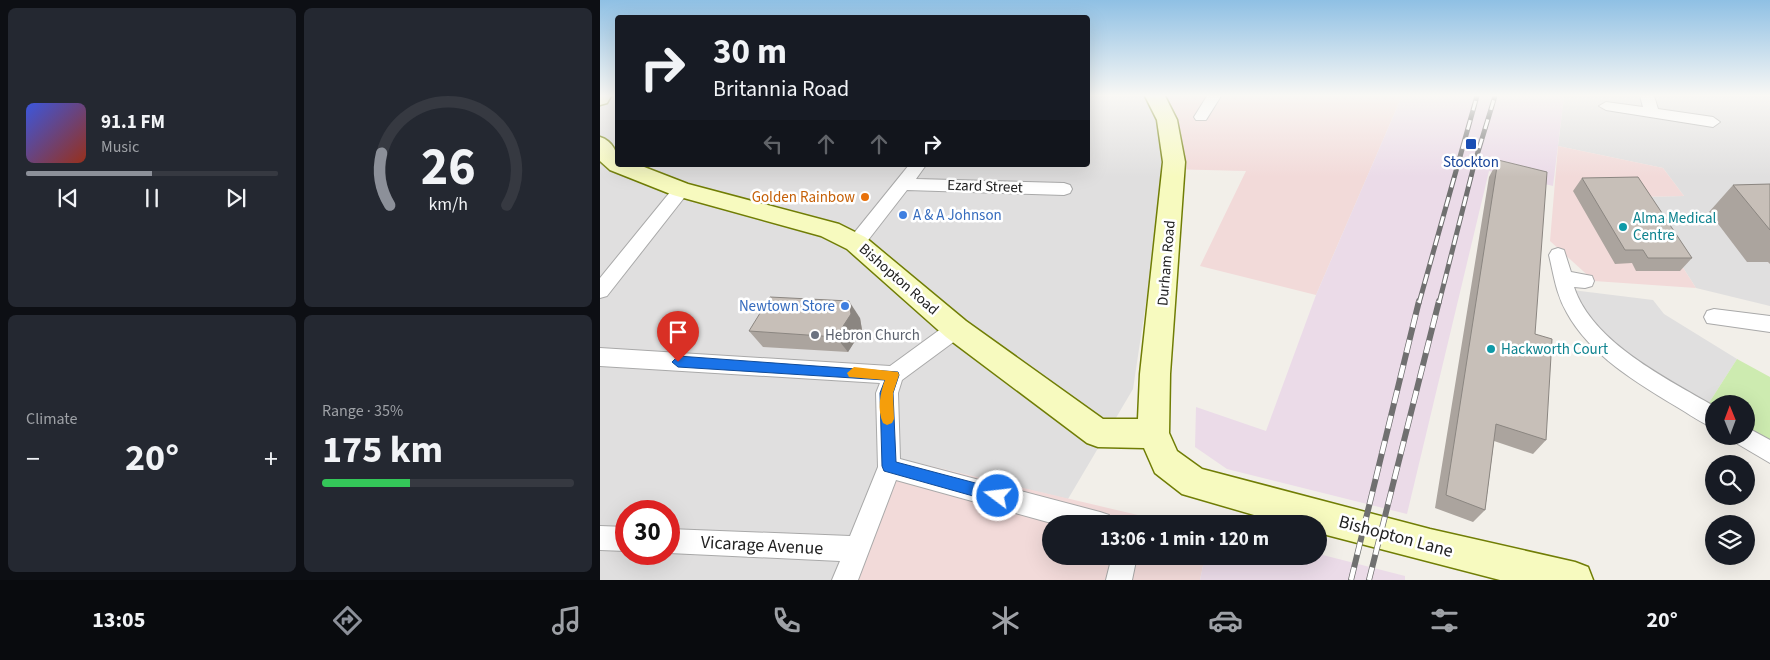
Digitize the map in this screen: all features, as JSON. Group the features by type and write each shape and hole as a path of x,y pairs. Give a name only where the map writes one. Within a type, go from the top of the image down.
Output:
{"street":[{"name":"Durham Road","path":"1153,434 1155,374 1174,162 1168,123"},
{"name":"Bishopton Road","path":"600,144 603,152 615,162"},
{"name":"Bishopton Road","path":"623,167 681,190 830,230 856,242 956,329 1098,433 1153,434"},
{"path":"856,242 905,184 917,167"},
{"name":"Ezard Street","path":"905,184 1064,188"},
{"path":"600,291 681,190"},
{"path":"1558,255 1563,278 1572,304 1601,341 1624,362 1705,412"},
{"path":"1563,278 1585,281"},
{"path":"1714,317 1770,324"},
{"path":"844,580 889,466 887,393 893,375 956,329"},
{"path":"600,357 893,375"},
{"name":"Bishopton Lane","path":"1153,434 1166,462 1194,482 1430,546 1575,580"},
{"path":"1755,443 1770,452"},
{"path":"889,466 1067,515"},
{"path":"600,538 615,539"},
{"name":"Vicarage Avenue","path":"680,542 856,550"},
{"path":"1119,580 1123,565"}],"shaded area":[{"path":"600,123 615,123 615,167 1090,167 1090,123 1158,123 1166,169 1133,389 1068,499 897,458 838,580 600,580"},
{"path":"1158,123 1390,123 1316,295 1200,266 1246,171 1166,169"},
{"path":"1390,123 1561,123 1553,186 1489,171 1407,514 1227,469 1195,447 1196,407 1266,431 1316,295"},
{"path":"1561,123 1770,123 1770,306 1696,288 1638,197 1684,196 1663,168 1558,146"},
{"path":"1558,146 1663,168 1684,196 1638,197 1696,288 1594,281 1550,241"},
{"path":"1572,290 1653,300 1664,314 1737,359 1714,395 1705,395 1705,405 1615,349 1583,310"},
{"path":"896,458 1138,515 1042,515 1042,565 1203,565 1200,580 838,580"},
{"path":"1327,556 1405,576 1405,580 1200,580 1203,565 1327,565"}],"green space":[{"path":"1737,359 1770,377 1770,443 1755,434 1755,395 1714,395"}],"building":[{"name":"Hackworth Court","path":"1498,160 1547,172 1535,334 1552,339 1546,440 1496,424 1485,510 1446,495"},
{"path":"1638,177 1692,258 1648,258 1643,250 1625,250 1582,178"},
{"path":"1770,184 1770,230 1733,185"},
{"path":"770,297 849,301 851,314 836,337 749,331"}],"railway":[{"path":"1419,303 1469,123"},
{"path":"1439,303 1474,165 1487,123"},
{"path":"1351,580 1419,301"},
{"path":"1369,580 1439,301"}],"slow traffic":[{"path":"854,373 893,375 887,393 887,419"}],"place":[{"name":"Stockton","path":"1471,144"},
{"name":"Golden Rainbow","path":"865,197"},
{"name":"A & A Johnson","path":"903,215"},
{"name":"Alma Medical Centre","path":"1623,227"},
{"name":"Newtown Store","path":"845,306"},
{"name":"Hebron Church","path":"815,335"},
{"name":"Hackworth Court","path":"1491,349"}],"route":[{"path":"678,362 893,375 887,393 889,466 998,496"}]}
